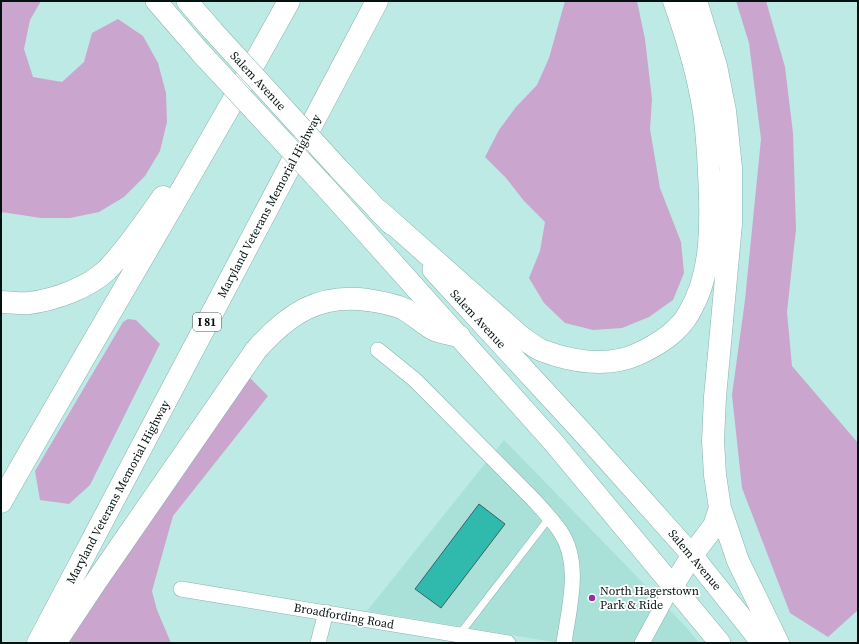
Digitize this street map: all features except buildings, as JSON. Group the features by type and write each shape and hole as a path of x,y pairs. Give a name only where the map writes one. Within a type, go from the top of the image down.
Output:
{"highway":[{"path":"1,502 230,106 288,1"},
{"name":"Maryland Veterans Memorial Highway","path":"38,643 376,1"},
{"path":"321,108 389,1"},
{"path":"379,211 521,337 542,350 566,358 589,362 608,362 631,357 654,347 672,334 688,314 699,292 706,268 711,222 709,168 704,112 686,37 674,1"},
{"path":"696,1 716,66 725,111 731,168 731,224 715,397 713,441 715,474 720,508 738,560 778,643"},
{"path":"1,302 27,303 56,297 82,287 106,271 129,244 230,106"},
{"path":"55,643 256,350 290,317 310,307 331,300 353,298 380,302 403,309 434,330 459,336"},
{"path":"692,555 714,526 720,508"}],"main road":[{"name":"Salem Avenue","path":"156,1 201,53 327,189 554,444 720,643"},
{"name":"Salem Avenue","path":"187,1 338,168 584,434 692,555 762,643"},
{"path":"673,586 692,555"}],"street":[{"path":"378,350 415,380 550,517 561,532 568,546 573,578 564,643"},
{"path":"642,643 673,586"},
{"name":"Broadfording Road","path":"181,589 508,643"},
{"path":"318,643 326,612"}],"lane":[{"path":"459,635 550,517"}],"shaded area":[{"path":"1,1 41,1 30,20 24,49 33,77 62,82 84,62 92,33 118,19 143,36 158,63 166,93 167,122 160,151 145,176 124,197 99,212 70,218 41,218 1,212"},
{"path":"565,1 637,1 645,39 652,99 650,129 660,188 681,242 684,273 673,300 649,317 622,328 593,330 565,323 544,303 529,278 540,251 545,222 485,157 499,130 516,107 537,85 549,58"},
{"path":"736,1 766,1 785,67 793,133 796,229 787,312 792,366 858,443 858,610 828,637 790,613 742,488 732,395 745,300 761,139 749,43"},
{"path":"128,319 136,320 160,344 90,485 69,504 40,500 35,471 123,322"},
{"path":"247,375 268,396 173,516 152,591 157,610 171,643 66,643"},
{"path":"504,440 686,627 699,643 560,643 367,611"}],"place":[{"name":"North Hagerstown Park & Ride","path":"592,598"}]}
